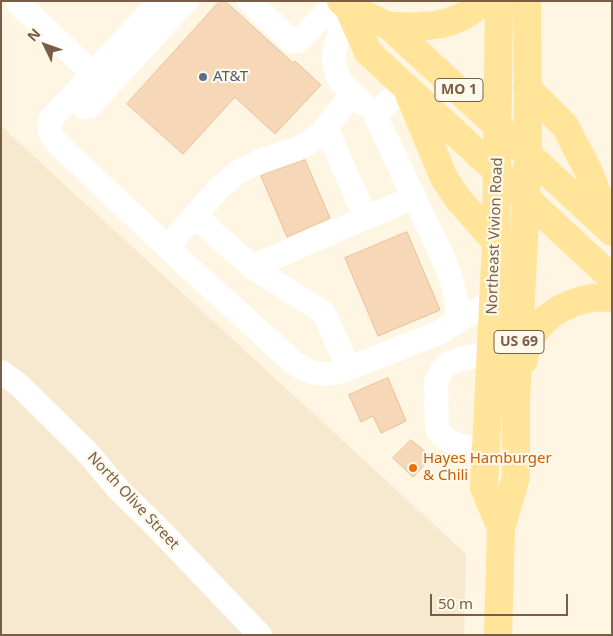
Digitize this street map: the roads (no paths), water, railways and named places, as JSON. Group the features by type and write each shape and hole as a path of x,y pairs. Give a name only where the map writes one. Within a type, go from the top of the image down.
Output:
{"main road":[{"path":"389,26 432,27 466,15 482,1"},
{"name":"Northeast Vivion Road","path":"499,1 496,242 484,488 501,528"},
{"name":"Northeast Vivion Road","path":"498,635 501,528 516,477 516,401 528,154 527,1"},
{"name":"MO 1","path":"342,3 389,26 612,232"},
{"name":"MO 1","path":"342,3 368,52 612,278"},
{"path":"405,86 444,178 458,199 496,242"},
{"path":"527,88 564,126 589,172 612,232"},
{"path":"516,401 527,345 544,320 570,302 600,297 612,298"}],"street":[{"path":"160,1 50,120 48,128 52,137 61,147 293,362 309,372 322,375 336,373 438,333 458,320 493,303"},
{"path":"73,96 84,107 89,107 186,1"},
{"path":"249,1 291,41 298,41 342,3"},
{"path":"13,2 93,74"},
{"path":"342,3 333,65 341,82 375,115 445,263 455,291 458,320"},
{"path":"375,115 405,86"},
{"path":"167,247 220,187 238,172 260,161 294,150 312,141 326,128 353,94"},
{"path":"326,128 366,218"},
{"path":"252,267 414,197"},
{"path":"195,216 252,267 324,313 348,367"},
{"path":"486,450 462,448 451,443 438,430 436,426 436,382 442,370 448,364 456,360 491,352"},
{"name":"North Olive Street","path":"1,372 19,385 87,452 118,489 260,635"}],"place":[{"name":"AT&T","path":"203,77"},
{"name":"Hayes Hamburger & Chili","path":"413,468"}]}
